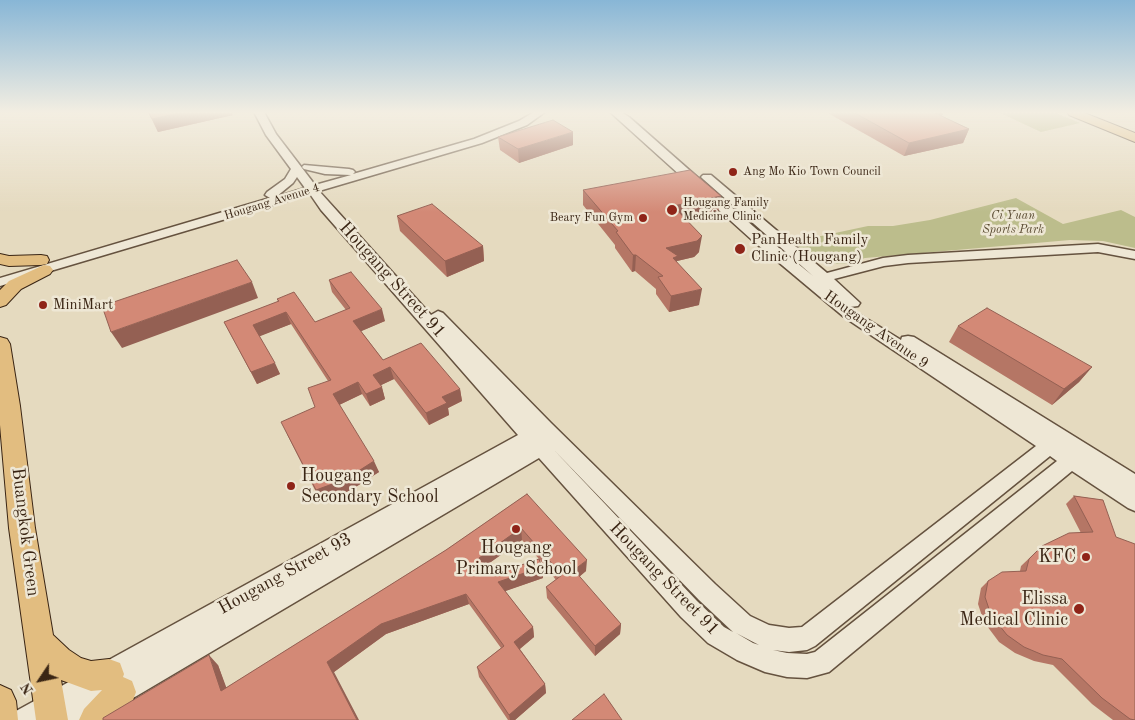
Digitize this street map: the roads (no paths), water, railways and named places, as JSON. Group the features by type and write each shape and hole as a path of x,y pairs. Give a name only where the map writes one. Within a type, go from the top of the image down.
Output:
{"main road":[{"path":"0,259 43,265"},
{"path":"0,301 16,285 43,265"},
{"name":"Buangkok Green","path":"0,344 9,406 22,528 40,642 49,717"},
{"path":"40,642 58,661 74,672 115,683 95,720"},
{"path":"0,701 2,720"}],"street":[{"name":"Hougang Street 91","path":"281,146 303,168 329,205 543,437 598,510 716,635 745,652 765,660 787,665 806,666 820,662 842,647 997,519 1077,456"},
{"path":"287,146 303,168 352,175"},
{"name":"Hougang Avenue 4","path":"352,175 443,146"},
{"name":"Hougang Avenue 4","path":"0,282 43,265 271,195 315,185 457,146"},
{"name":"Hougang Avenue 9","path":"656,146 758,237 818,280"},
{"name":"Hougang Avenue 9","path":"669,146 818,280 842,308 876,333 1056,442 1077,456 1135,502"},
{"path":"271,195 289,182 303,168"},
{"path":"286,198 305,198 329,205 337,189 352,175"},
{"name":"Hougang Avenue 4","path":"0,272 43,265 286,198 315,185"},
{"path":"818,280 883,262 963,255 1098,248 1135,255"},
{"name":"Hougang Street 91","path":"543,437 615,498 707,592 742,624 767,637 789,640 807,638 975,503 1056,442"},
{"name":"Hougang Street 93","path":"49,717 377,544 543,437"},
{"name":"Hougang Avenue 9","path":"1077,456 1135,484"},
{"path":"598,510 615,498"}],"place":[{"name":"Ang Mo Kio Town Council","path":"733,172"},
{"name":"Hougang Family Medicine Clinic","path":"672,210"},
{"name":"Beary Fun Gym","path":"643,218"},
{"name":"PanHealth Family Clinic (Hougang)","path":"740,249"},
{"name":"MiniMart","path":"43,305"},
{"name":"Hougang Secondary School","path":"291,486"},
{"name":"Hougang Primary School","path":"516,529"},
{"name":"KFC","path":"1086,557"},
{"name":"Elissa Medical Clinic","path":"1079,609"}],"park label":[{"name":"Ci Yuan Sports Park","path":"1013,223"}]}
